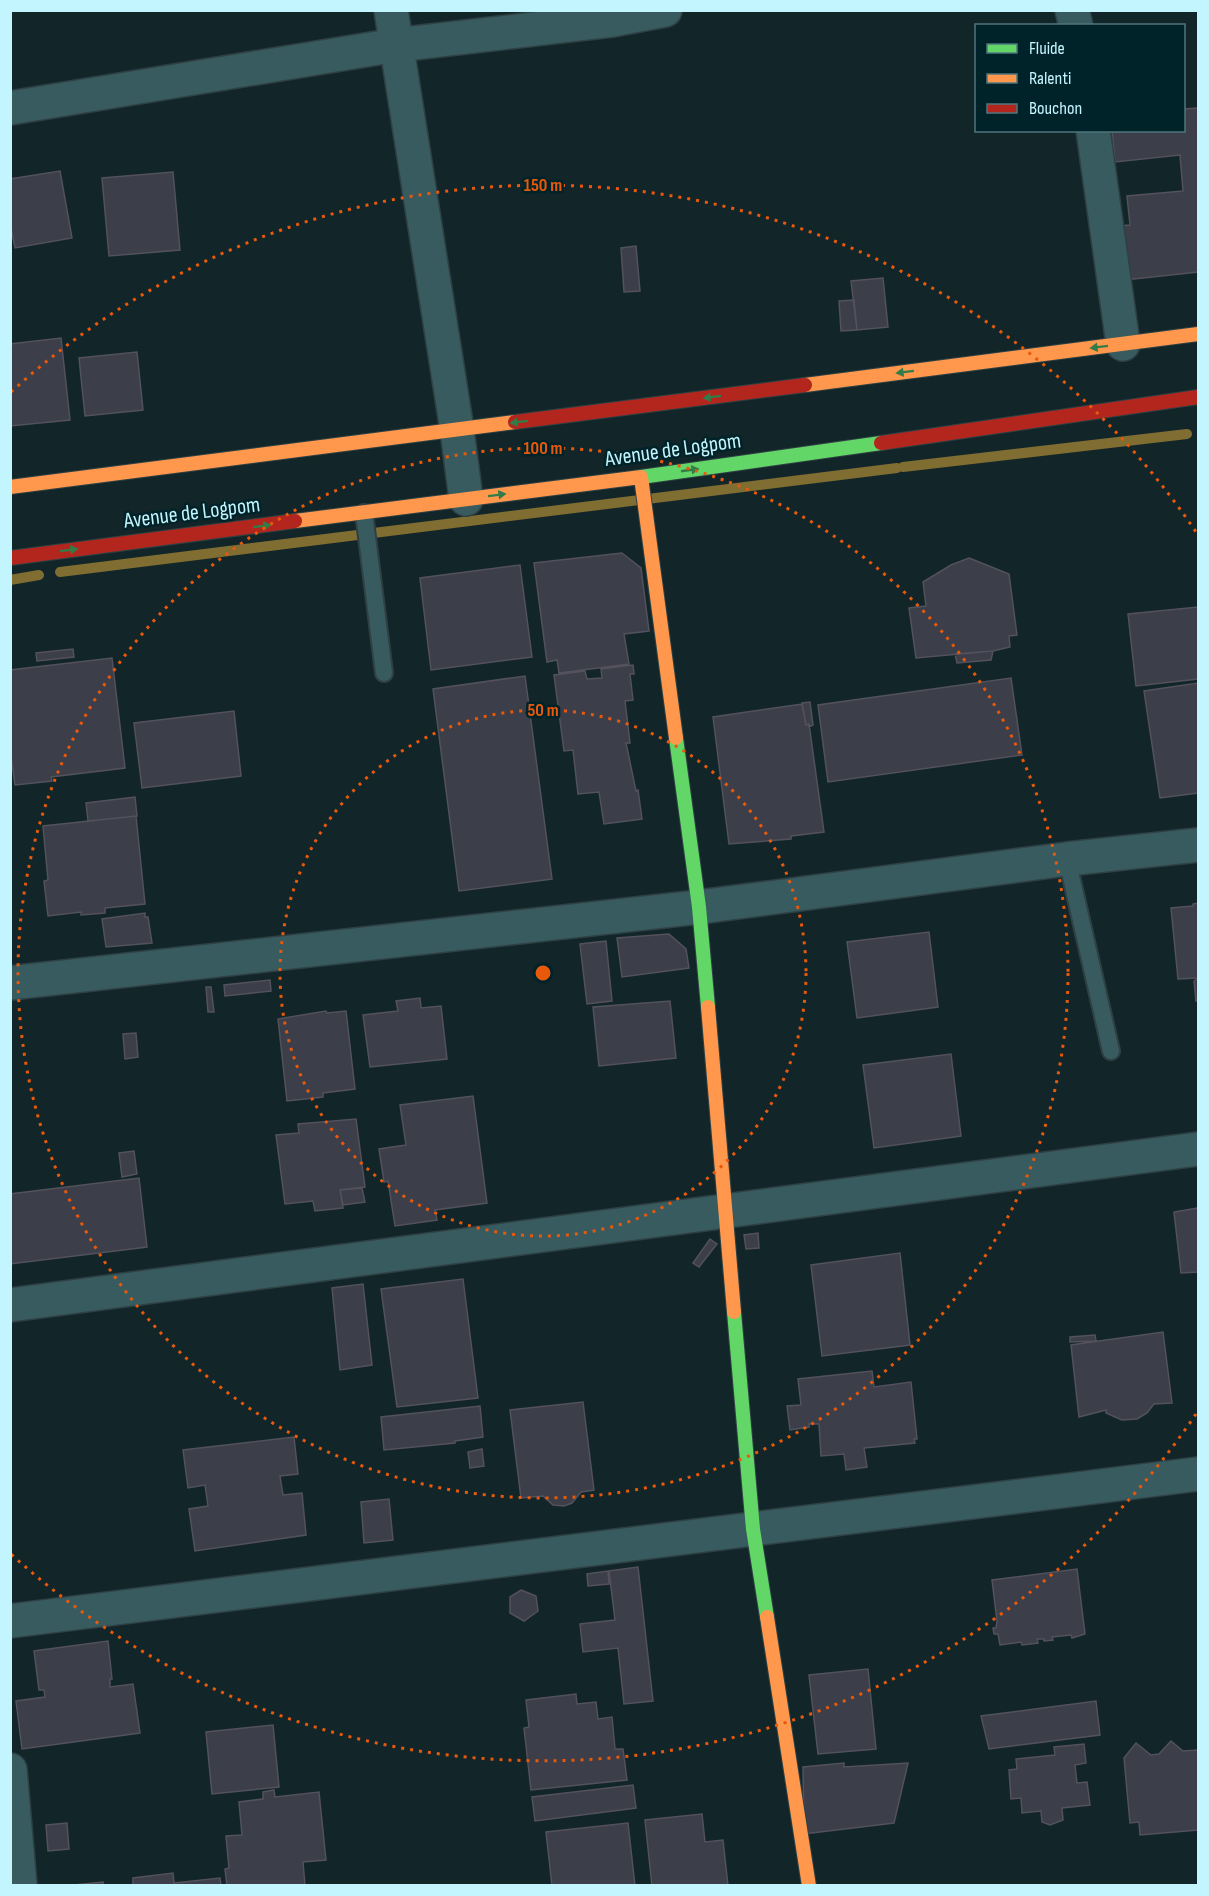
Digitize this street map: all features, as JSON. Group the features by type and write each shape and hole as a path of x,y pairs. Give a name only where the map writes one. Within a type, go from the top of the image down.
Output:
{"main road":[{"name":"Avenue de Logpom","path":"10,487 1198,334"},
{"name":"Avenue de Logpom","path":"10,558 641,477 1198,397"},
{"path":"641,477 699,906 753,1529 809,1886"}],"street":[{"path":"391,10 466,499"},
{"path":"10,108 396,45 612,20 665,10"},
{"path":"1093,132 1123,344"},
{"path":"10,983 699,906 1198,845"},
{"path":"10,1305 1198,1149"},
{"path":"10,1621 1198,1474"},
{"path":"10,1770 20,1886"}],"lane":[{"path":"364,513 384,674"},
{"path":"1067,860 1111,1051"}],"building":[{"path":"1198,108 1198,272 1125,280 1120,226 1130,225 1127,196 1183,191 1180,155 1115,162 1112,132 1185,132 1185,109"},
{"path":"60,171 72,238 15,248 10,223 10,179"},
{"path":"173,172 180,250 109,256 102,178"},
{"path":"636,246 640,291 624,292 621,248"},
{"path":"883,278 888,327 857,330 851,281"},
{"path":"854,300 857,330 841,331 839,301"},
{"path":"61,338 70,420 10,426 10,344"},
{"path":"137,352 143,410 85,416 79,358"},
{"path":"622,553 641,568 649,631 624,634 629,664 559,673 557,660 547,662 534,563"},
{"path":"969,558 1009,574 1017,635 1009,636 1010,647 993,651 916,658 909,608 926,606 923,582 951,565"},
{"path":"520,565 532,657 431,670 420,578"},
{"path":"1198,607 1198,679 1136,686 1128,614"},
{"path":"73,649 74,657 37,661 36,653"},
{"path":"993,651 991,660 957,663 955,654"},
{"path":"112,658 125,768 51,777 52,781 15,785 10,749 10,670"},
{"path":"633,665 634,674 630,674 633,700 625,701 630,743 626,743 636,791 638,790 642,819 604,824 599,792 578,794 573,750 564,751 554,675 585,671 587,679 602,678 601,669"},
{"path":"525,676 552,879 459,891 433,689"},
{"path":"1011,678 1022,755 828,782 818,705"},
{"path":"1198,683 1198,793 1160,798 1144,691"},
{"path":"810,702 813,725 809,727 809,724 806,725 802,703"},
{"path":"802,704 806,725 809,724 824,832 791,836 791,839 729,844 713,717"},
{"path":"234,711 241,776 142,788 134,723"},
{"path":"135,797 137,816 88,821 86,803"},
{"path":"136,816 145,904 105,908 105,913 81,915 81,912 48,916 44,881 48,880 43,826"},
{"path":"1198,903 1198,978 1178,979 1171,908 1193,906"},
{"path":"145,913 145,917 148,917 152,943 106,947 102,919"},
{"path":"929,932 938,1007 857,1018 847,942"},
{"path":"669,934 686,949 689,968 622,977 617,938"},
{"path":"606,941 612,1001 587,1004 580,944"},
{"path":"1198,978 1198,1000 1196,1001 1194,981"},
{"path":"270,980 271,991 225,996 224,985"},
{"path":"206,987 211,987 214,1012 208,1012"},
{"path":"420,998 421,1008 441,1006 447,1059 370,1067 363,1015 398,1011 396,1001"},
{"path":"670,1001 676,1058 599,1066 593,1007"},
{"path":"326,1011 327,1013 346,1011 355,1089 323,1093 323,1097 287,1101 278,1019"},
{"path":"136,1033 138,1057 125,1059 123,1034"},
{"path":"951,1054 961,1136 874,1148 863,1065"},
{"path":"473,1096 487,1203 435,1210 437,1220 395,1226 388,1181 384,1182 379,1149 406,1145 400,1105"},
{"path":"356,1119 365,1187 340,1190 343,1208 315,1211 313,1201 285,1204 276,1135 299,1133 298,1124"},
{"path":"134,1151 137,1174 122,1177 119,1153"},
{"path":"139,1178 147,1247 10,1264 10,1194"},
{"path":"362,1188 365,1202 343,1205 340,1190"},
{"path":"1198,1208 1198,1272 1181,1273 1174,1212"},
{"path":"758,1233 759,1248 746,1249 744,1235"},
{"path":"710,1239 717,1244 699,1267 693,1263"},
{"path":"900,1253 910,1345 822,1356 811,1265"},
{"path":"463,1279 478,1398 397,1407 381,1289"},
{"path":"363,1284 372,1365 340,1370 332,1288"},
{"path":"1163,1332 1172,1403 1154,1404 1147,1413 1137,1419 1122,1420 1106,1413 1106,1410 1079,1417 1071,1345"},
{"path":"1095,1335 1096,1341 1070,1342 1070,1337"},
{"path":"872,1371 874,1387 911,1382 917,1439 914,1439 915,1443 864,1448 867,1467 846,1470 844,1454 821,1456 819,1424 809,1424 809,1427 790,1430 787,1406 801,1405 798,1379"},
{"path":"583,1402 594,1490 581,1492 572,1503 564,1506 553,1505 543,1496 521,1498 510,1410"},
{"path":"480,1406 483,1437 455,1441 455,1443 384,1450 381,1417"},
{"path":"294,1437 298,1474 280,1476 283,1495 302,1493 306,1535 195,1551 189,1509 208,1506 205,1485 188,1488 183,1450"},
{"path":"482,1449 484,1466 470,1468 468,1452"},
{"path":"389,1499 393,1540 364,1543 361,1502"},
{"path":"638,1567 653,1701 624,1704 618,1648 583,1652 580,1624 615,1620 609,1571"},
{"path":"1077,1569 1085,1634 1072,1638 1071,1635 1052,1637 1053,1640 1044,1641 1044,1639 1037,1639 1038,1643 1022,1645 1021,1642 1000,1645 998,1634 994,1634 993,1628 996,1628 997,1621 992,1580"},
{"path":"608,1571 609,1584 588,1586 587,1574"},
{"path":"521,1590 536,1596 538,1611 524,1621 510,1613 510,1597"},
{"path":"108,1641 112,1679 110,1679 110,1687 133,1684 140,1733 22,1749 16,1701 45,1697 44,1690 39,1690 34,1651"},
{"path":"868,1669 876,1749 818,1754 809,1675"},
{"path":"576,1694 577,1704 596,1702 598,1719 612,1717 615,1749 623,1749 627,1780 531,1790 524,1728 529,1727 526,1700"},
{"path":"1096,1701 1100,1735 989,1749 981,1716"},
{"path":"273,1725 279,1787 212,1794 206,1732"},
{"path":"1171,1741 1183,1751 1198,1750 1198,1830 1140,1835 1139,1822 1130,1823 1124,1758 1136,1743 1151,1755 1159,1754"},
{"path":"1084,1744 1086,1763 1075,1765 1077,1783 1087,1782 1090,1805 1062,1808 1063,1820 1050,1825 1042,1822 1041,1811 1022,1813 1021,1798 1011,1799 1009,1770 1017,1769 1016,1759 1055,1755 1054,1747"},
{"path":"844,1763 844,1767 908,1763 894,1823 804,1834 803,1767"},
{"path":"633,1785 636,1808 535,1821 532,1797"},
{"path":"274,1790 275,1797 319,1792 326,1860 303,1862 305,1886 227,1886 225,1869 229,1868 226,1836 242,1835 239,1802 263,1799 263,1792"},
{"path":"702,1814 705,1842 723,1840 728,1886 652,1886 645,1820"},
{"path":"67,1823 69,1849 48,1851 46,1825"},
{"path":"628,1823 635,1886 552,1886 546,1832"},
{"path":"173,1873 174,1883 220,1878 221,1886 133,1886 133,1878"},
{"path":"103,1882 104,1886 64,1886"}],"waterway":[{"path":"903,467 1187,434"},
{"path":"60,572 897,468"},
{"path":"10,580 39,575"}],"traffic: fast":[{"path":"641,477 881,443"},
{"path":"676,738 699,907 708,1007"},
{"path":"734,1312 753,1529 767,1617"}],"traffic: slow":[{"path":"805,385 1198,334"},
{"path":"10,487 515,422"},
{"path":"641,477 676,738"},
{"path":"295,521 641,477"},
{"path":"708,1007 734,1312"},
{"path":"767,1617 809,1886"}],"traffic: jam":[{"path":"515,422 805,385"},
{"path":"881,443 1198,397"},
{"path":"10,558 295,521"}]}
